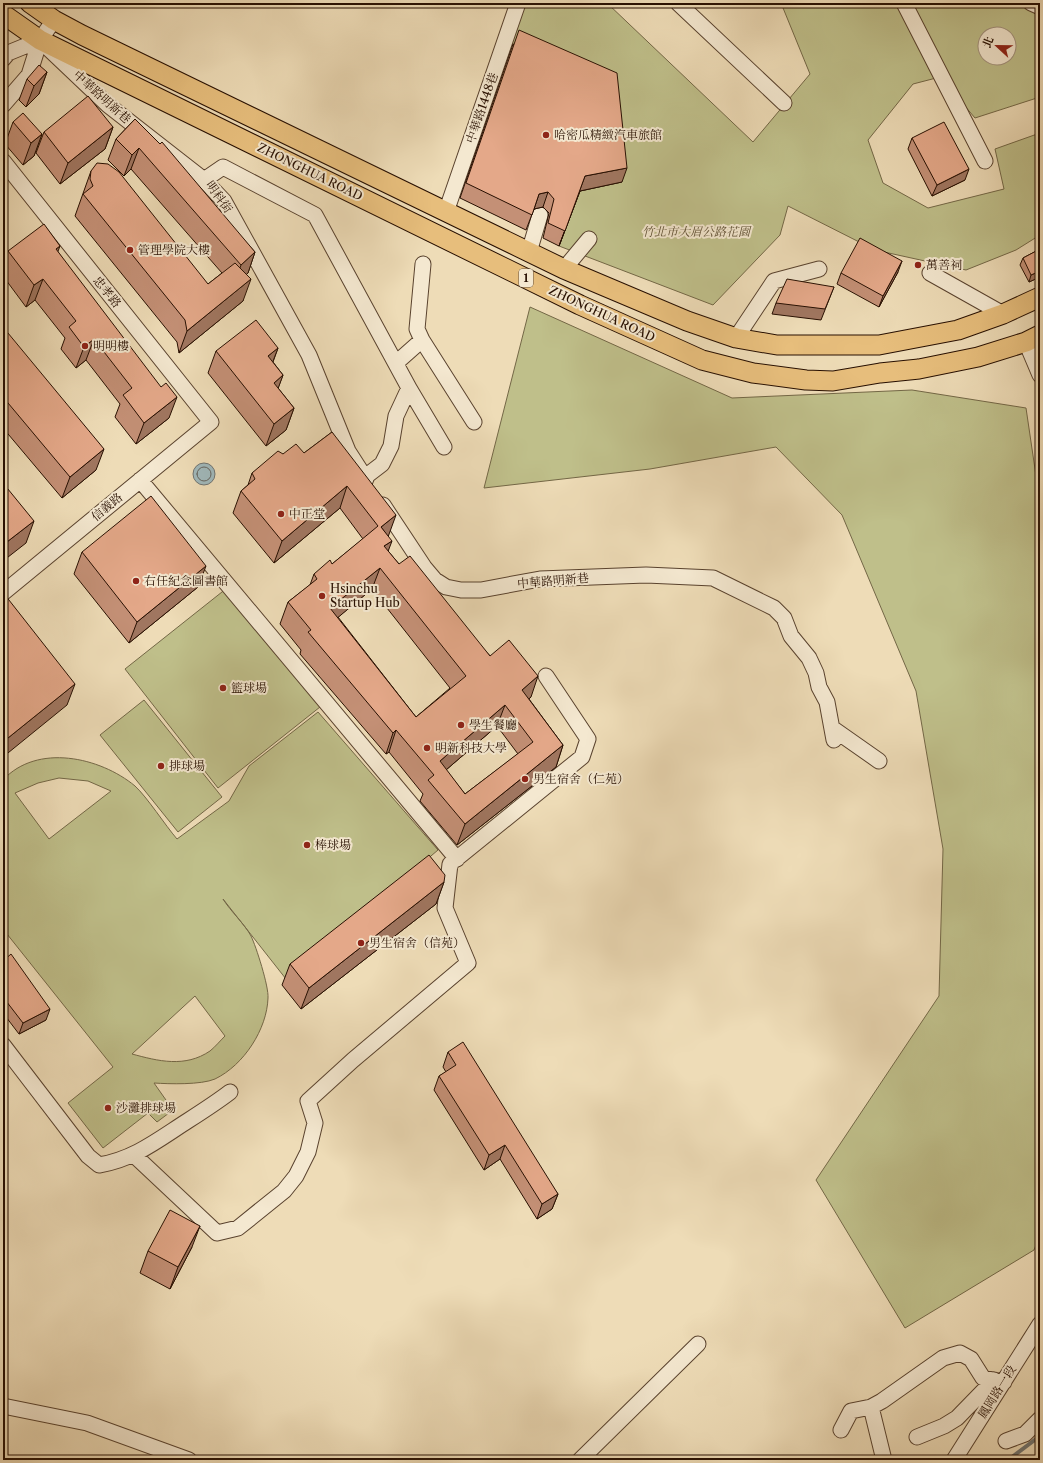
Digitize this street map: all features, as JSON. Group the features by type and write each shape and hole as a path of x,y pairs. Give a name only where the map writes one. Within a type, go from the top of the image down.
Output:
{"main road":[{"name":"1","path":"30,3 54,20"},
{"name":"1","path":"3,14 40,40"},
{"name":"ZHONGHUA ROAD","path":"54,20 564,269 687,321 736,338 777,346 879,345 958,330 1003,314 1040,297"},
{"name":"ZHONGHUA ROAD","path":"40,40 580,305 702,360 753,373 806,380 833,381 880,373 920,369 978,357 1033,339"}],"street":[{"name":"中華路1448巷","path":"446,212 518,3"},
{"path":"678,3 784,103"},
{"path":"904,3 985,162"},
{"path":"1031,3 1040,7"},
{"path":"3,104 29,75 40,40 54,20"},
{"path":"3,59 8,53 40,40"},
{"name":"中華路明新巷","path":"40,40 108,105 204,180"},
{"name":"忠孝路","path":"3,161 211,422"},
{"name":"明科街","path":"365,477 348,451 309,355 291,321 224,200 204,180 223,167 315,215 396,363"},
{"path":"529,252 540,215"},
{"path":"564,269 589,239"},
{"path":"423,264 417,328 422,340 474,422"},
{"path":"736,338 774,281 819,269"},
{"path":"930,273 1003,314"},
{"path":"1033,339 1040,375"},
{"path":"422,340 396,363 444,447"},
{"path":"365,477 382,464 391,446 396,416 409,388"},
{"name":"信義路","path":"3,593 211,422"},
{"name":"中華路明新巷","path":"365,477 424,567 435,580 446,587 461,590 482,590 540,579 631,576 713,578 774,608 784,618 791,636 809,658 816,673 819,687 827,702 833,734 879,761"},
{"path":"140,480 457,859"},
{"path":"134,1155 216,1233 238,1228 284,1191 296,1176 308,1152 315,1123 308,1100 347,1065 468,963 445,908 450,864 582,757 588,739 546,676"},
{"path":"3,1045 88,1156 99,1165 117,1162 134,1155 215,1104 230,1092"},
{"name":"鳳岡路一段","path":"954,1460 999,1381 1040,1324"},
{"path":"580,1460 698,1344"},
{"path":"841,1430 851,1411 871,1407 943,1358 960,1353 971,1359 983,1378 999,1381"},
{"path":"917,1437 944,1426 957,1418 999,1381"},
{"path":"3,1406 87,1423 189,1460"},
{"path":"871,1407 884,1460"},
{"path":"1006,1441 1025,1434 1040,1419"}],"green space":[{"name":"竹北市大眉公路花園","path":"523,3 607,3 753,142 810,74 781,3 1040,3 1040,97 975,118 940,77 913,84 868,140 883,183 928,208 1004,189 995,149 1040,133 1040,235 1016,250 966,270 875,250 788,206 780,235 713,305 559,246 580,191 621,182 612,88 507,41"},
{"path":"530,307 732,398 912,390 1026,408 1040,503 1040,1235 1034,1250 905,1328 816,1180 939,996 943,849 916,691 842,515 776,447 650,469 484,488"},
{"name":"籃球場","path":"227,588 320,707 218,788 125,669"},
{"name":"排球場","path":"144,700 222,797 178,832 100,735"},
{"path":"318,712 438,850 286,979 246,928 256,948 268,993 267,1010 252,1045 235,1065 226,1073 215,1079 194,1083 154,1083 173,1110 157,1122 148,1113 103,1148 68,1103 113,1067 3,929 3,780 17,768 33,761 50,758 69,758 87,762 121,776 135,786 177,839 229,801 249,766","holes":["59,778 88,781 111,791 49,839 15,793 38,783","195,996 225,1036 210,1051 191,1060 171,1062 132,1054"]}],"water":[{"path":"204,463 212,466 215,474 212,482 204,485 196,482 193,474 196,466"}],"building":[{"name":"哈密瓜精緻汽車旅館","path":"519,30 617,73 627,168 585,176 565,231 548,223 554,199 548,192 539,194 532,215 466,183"},
{"path":"39,65 47,72 34,86 27,79"},
{"path":"88,96 113,127 68,163 44,132"},
{"path":"23,113 42,134 31,143 13,122"},
{"path":"135,119 160,144 162,142 255,252 241,265 139,148 132,155 116,139"},
{"path":"944,122 969,169 937,185 912,138"},
{"path":"97,163 108,164 119,172 208,284 235,263 251,279 187,331 185,320 83,194 93,186 90,179 91,171"},
{"path":"44,224 60,246 56,249 161,387 166,383 177,397 144,423 123,395 132,388 94,339 84,347 69,327 76,321 43,279 34,285 8,251"},
{"path":"860,238 902,261 883,296 841,273"},
{"path":"1040,249 1040,271 1031,275 1023,258"},
{"path":"787,279 834,287 825,309 776,303"},
{"path":"256,320 278,348 268,356 283,375 274,383 294,408 274,424 216,351"},
{"path":"3,327 104,449 70,477 3,397"},
{"path":"332,432 396,515 381,527 392,541 384,546 399,564 410,556 490,656 509,640 538,676 522,690 563,745 465,824 428,780 434,775 396,730 393,733 308,632 311,630 288,602 317,579 314,574 330,560 332,564 378,526 347,486 282,541 241,491 255,479 252,473 278,451 283,454 296,444 304,453","holes":["380,568 466,676 416,717 330,608","505,705 533,742 465,794 440,761"]},
{"path":"3,483 34,521 3,545"},
{"name":"右任紀念圖書館","path":"151,496 206,566 137,622 82,552"},
{"path":"5,595 75,684 3,742 3,596"},
{"path":"429,855 445,875 444,882 309,988 290,964"},
{"path":"11,954 50,1009 23,1023 3,997 3,961"},
{"path":"463,1042 558,1194 542,1204 505,1145 489,1155 439,1076 456,1065 448,1052"},
{"path":"170,1210 200,1226 178,1267 148,1251"}],"waterway":[{"path":"1008,1460 1040,1436"}],"place":[{"name":"哈密瓜精緻汽車旅館","path":"546,135"},
{"name":"管理學院大樓","path":"130,250"},
{"name":"萬善祠","path":"918,265"},
{"name":"明明樓","path":"85,346"},
{"name":"中正堂","path":"281,514"},
{"name":"右任紀念圖書館","path":"136,581"},
{"name":"Hsinchu Startup Hub","path":"322,596"},
{"name":"籃球場","path":"223,688"},
{"name":"學生餐廳","path":"461,725"},
{"name":"明新科技大學","path":"427,748"},
{"name":"排球場","path":"161,766"},
{"name":"男生宿舍（仁苑）","path":"525,779"},
{"name":"棒球場","path":"307,845"},
{"name":"男生宿舍（信苑）","path":"361,943"},
{"name":"沙灘排球場","path":"108,1108"}]}
